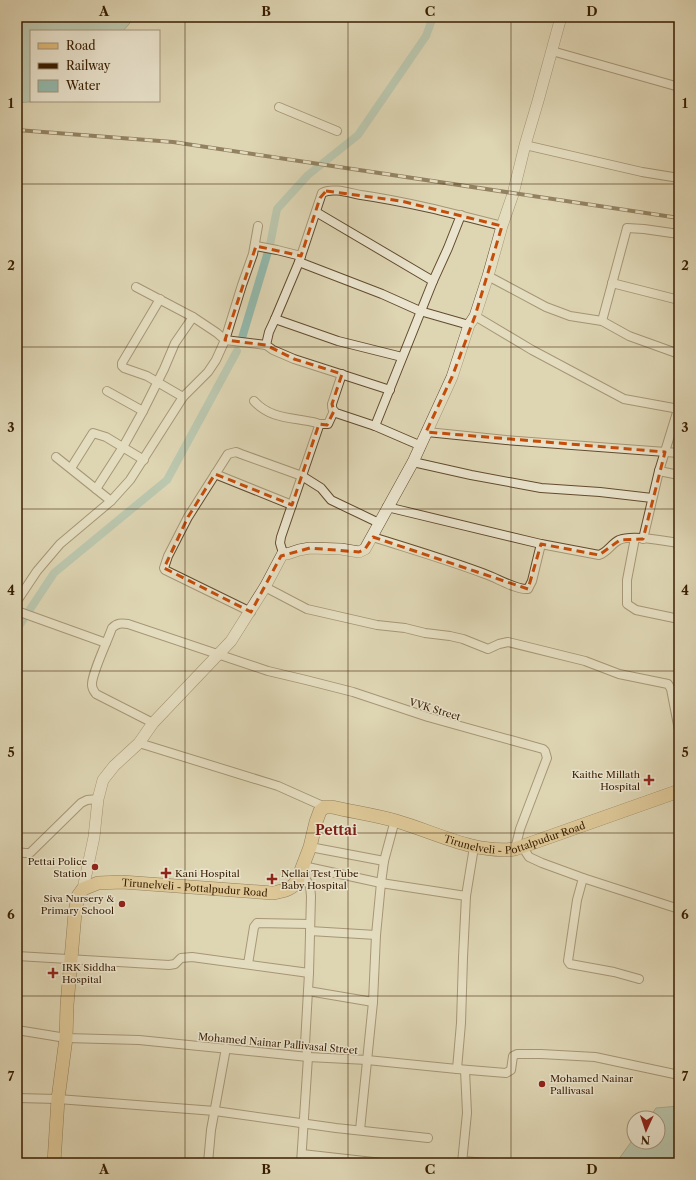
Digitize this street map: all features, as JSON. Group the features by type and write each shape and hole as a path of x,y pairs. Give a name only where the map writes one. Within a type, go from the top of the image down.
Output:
{"main road":[{"name":"Tirunelveli - Pottalpudur Road","path":"83,889 98,883 122,882 273,893 285,890 294,886 310,847 320,811 325,807 332,807 395,820 474,846 501,851 518,848 678,793"},
{"path":"54,1163 58,1099 66,1038 67,1005 75,913 78,896 83,889"}],"street":[{"path":"283,552 287,554 299,550 321,548 359,552 365,550 413,462 452,377 488,276 513,194 525,145 561,17"},
{"path":"552,51 679,87"},
{"path":"279,107 337,131"},
{"path":"525,145 642,172 679,178"},
{"path":"266,345 269,332 300,259 322,193 330,190 401,201 502,226"},
{"path":"316,212 433,281"},
{"path":"375,426 420,311 448,248 460,215"},
{"path":"17,600 48,556 71,534 111,501 130,480 144,460 171,413 183,397 208,372 216,360 225,340 242,285 258,247 258,226"},
{"path":"602,321 627,228 638,228 679,234"},
{"path":"258,247 277,250 300,259 420,311 472,321 532,350 624,399 679,408 627,580 628,606 641,611 679,619"},
{"path":"488,276 546,307 570,316 602,321 629,336 679,354"},
{"path":"612,283 679,300"},
{"path":"136,287 193,317 225,340 266,345 273,350 294,359 390,390"},
{"path":"160,300 122,366 158,382 183,397"},
{"path":"96,489 124,447 158,382 175,343 193,317"},
{"path":"275,320 338,341 402,357"},
{"path":"254,401 268,413 319,424 328,424 334,411 332,404 342,374"},
{"path":"107,390 143,411"},
{"path":"334,411 420,445"},
{"path":"83,889 94,837 98,799 103,780 139,743 153,723 219,656 251,612 283,552 280,543 318,432 319,424"},
{"path":"427,432 506,440 679,453"},
{"path":"71,468 93,433 102,435 144,460"},
{"path":"251,612 165,570 164,568 168,556 188,517 228,454 236,452 302,476 321,488 331,500 379,523"},
{"path":"56,458 71,468 111,501"},
{"path":"413,462 541,488 600,492 652,498"},
{"path":"659,471 679,475"},
{"path":"215,474 292,505"},
{"path":"387,508 541,544 599,555 604,554 609,547 620,540 639,538 679,543"},
{"path":"373,537 472,569 514,586 526,589 528,589 532,581 541,544"},
{"path":"265,587 307,609 377,625 405,628 425,633 450,636 463,639 488,649 506,642 517,644 585,661 619,674 668,684 671,689 679,730"},
{"path":"20,612 106,643"},
{"path":"153,723 96,694 93,690 93,676 112,628 116,624 122,623 136,626 219,656"},
{"name":"VVK Street","path":"219,656 268,672 306,680 346,691 428,717 543,749 547,758 520,829 518,848"},
{"path":"139,743 278,786 325,807"},
{"path":"17,852 30,852 81,803 87,800 98,799"},
{"path":"360,1130 373,1002 376,935 381,883 384,861 395,820"},
{"path":"474,846 466,896 463,958 461,1070 467,1113 462,1162 487,1163"},
{"path":"310,847 384,861"},
{"path":"518,848 534,860 583,878 679,909"},
{"path":"302,869 466,896"},
{"path":"301,1163 308,1057 304,1044 309,973 311,892 302,869"},
{"path":"583,878 577,900 568,961 570,964 614,972 639,979"},
{"path":"248,964 254,927 257,923 376,935"},
{"path":"17,956 169,965 175,964 181,958 192,957 309,973"},
{"path":"308,991 373,1002"},
{"name":"Mohamed Nainar Pallivasal Street","path":"17,1030 66,1038 139,1040 308,1057 367,1060 461,1070 506,1072 511,1070 513,1056 517,1054 568,1055 595,1057 679,1075"},
{"path":"208,1163 211,1130 226,1048"},
{"path":"17,1098 58,1099 215,1111 304,1124 428,1138"},
{"path":"302,1154 382,1163"}],"highlighted area":[{"path":"326,191 401,201 502,226 475,316 452,377 426,432 665,452 643,539 620,540 599,555 541,544 528,589 373,537 365,549 359,552 310,548 281,556 251,612 164,568 188,517 215,474 292,505 319,424 327,425 334,411 332,404 342,374 294,359 266,345 225,340 256,246 301,256 320,198"}],"water":[{"path":"17,17 135,17 124,30 30,30 30,102 17,103"},
{"path":"679,1106 679,1163 616,1163 626,1149 666,1150 666,1110 655,1110 656,1108"}],"waterway":[{"path":"242,338 270,245 277,209 308,175 358,135 426,36 433,17"},
{"path":"17,629 54,573 167,480 237,351"}],"railway":[{"path":"17,130 173,142 679,218"}],"place":[{"name":"Kaithe Millath Hospital","path":"649,780"},
{"name":"Pettai Police Station","path":"95,867"},
{"name":"Kani Hospital","path":"166,873"},
{"name":"Nellai Test Tube Baby Hospital","path":"272,879"},
{"name":"Siva Nursery & Primary School","path":"122,904"},
{"name":"IRK Siddha Hospital","path":"53,973"},
{"name":"Mohamed Nainar Pallivasal","path":"542,1084"}],"district":[{"name":"Pettai","path":"336,830"}]}
